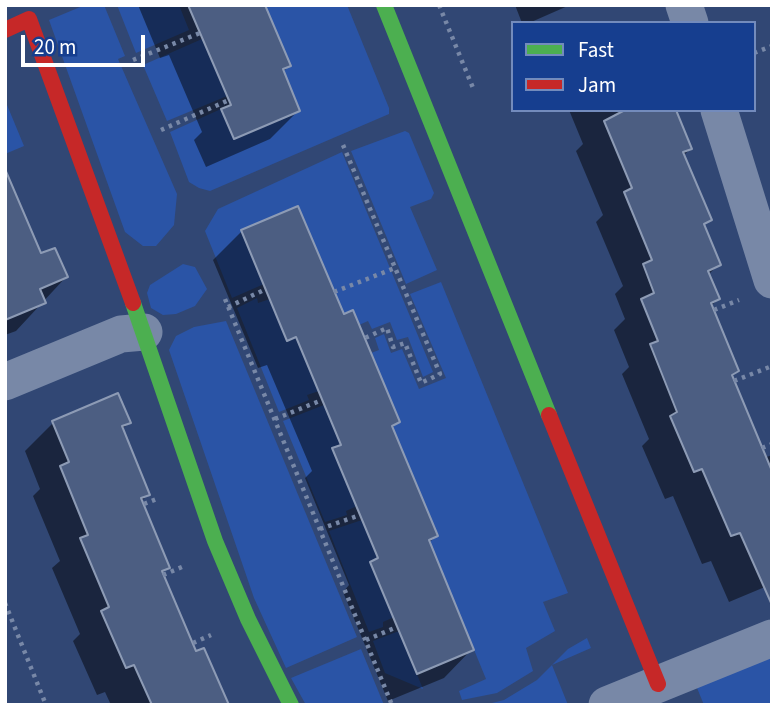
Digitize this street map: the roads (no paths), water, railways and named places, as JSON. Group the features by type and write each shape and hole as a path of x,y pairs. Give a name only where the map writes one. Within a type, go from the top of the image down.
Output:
{"street":[{"path":"384,5 658,684"},
{"path":"5,30 29,19 145,332 215,541 248,620 291,705"},
{"path":"720,112 772,280"},
{"path":"5,382 121,334 145,332"},
{"path":"607,705 772,638"}]}
